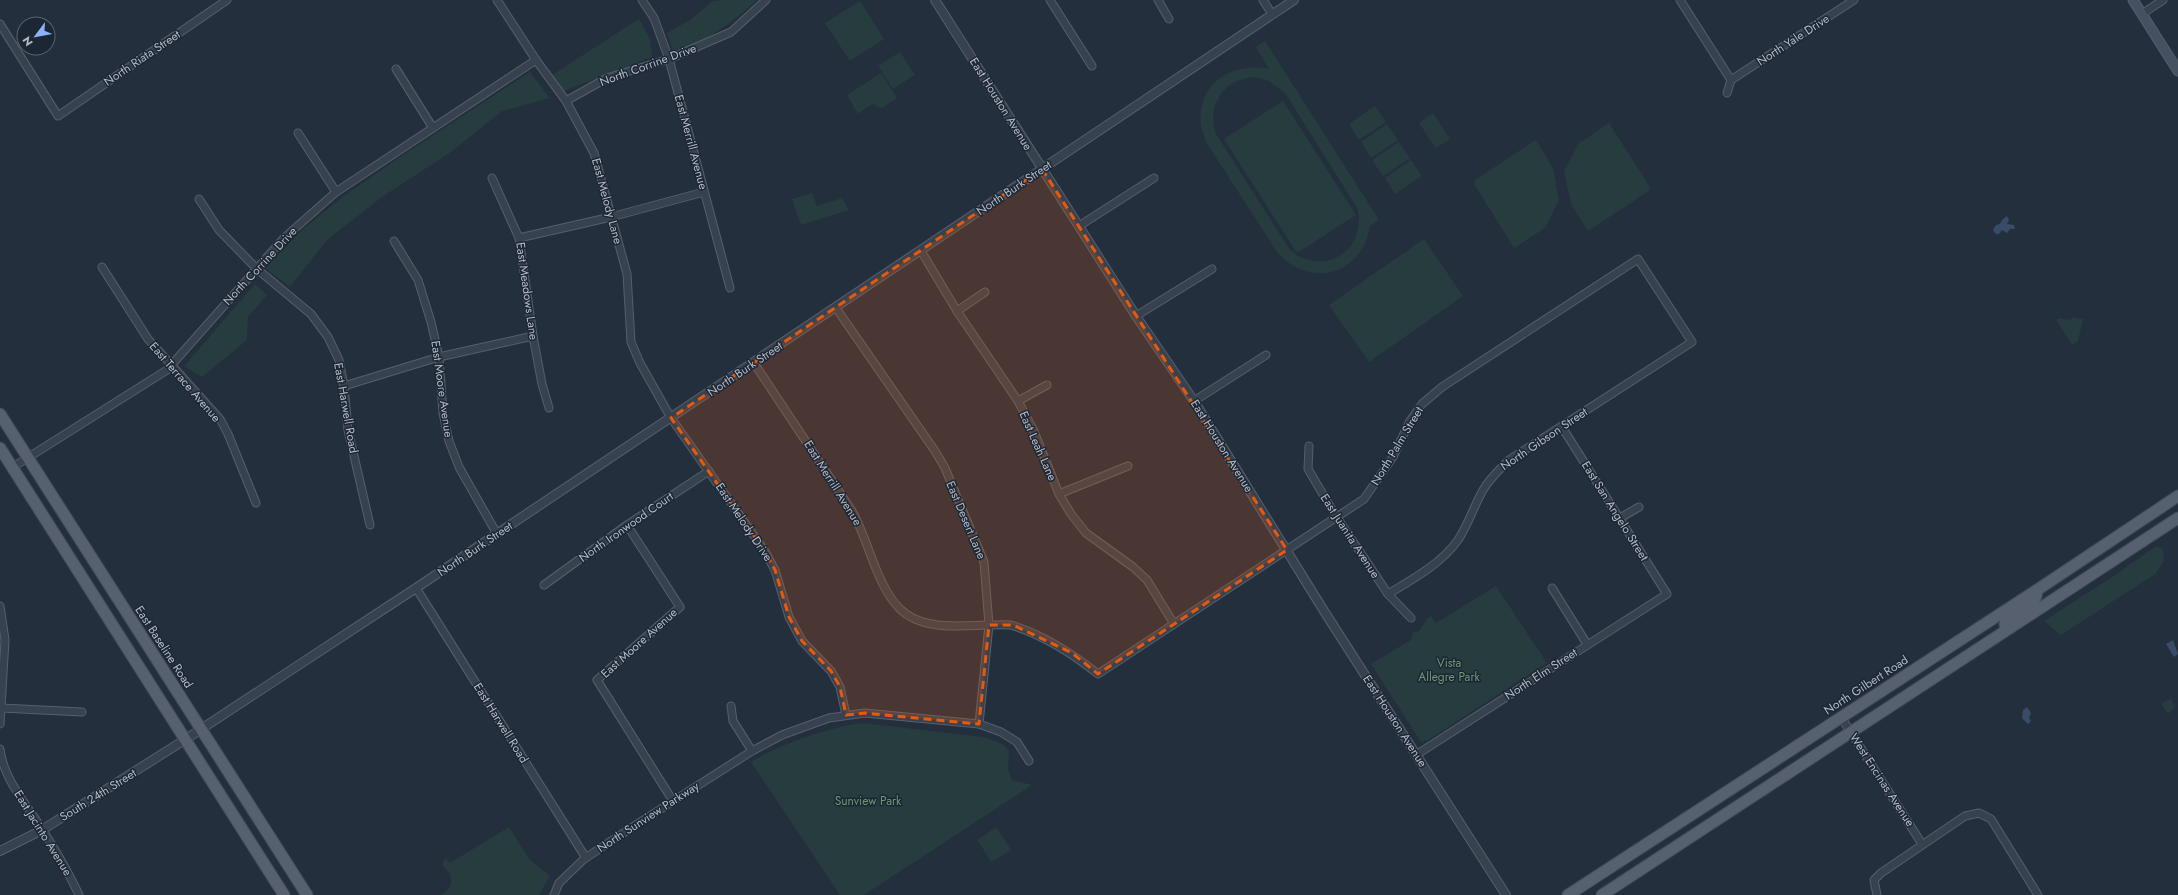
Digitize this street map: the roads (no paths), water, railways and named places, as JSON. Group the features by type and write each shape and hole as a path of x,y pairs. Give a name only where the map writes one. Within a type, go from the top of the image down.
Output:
{"main road":[{"path":"2133,0 2178,71"},
{"name":"East Baseline Road","path":"0,414 194,734 284,895"},
{"name":"East Baseline Road","path":"0,448 194,734 306,895"},
{"name":"North Gilbert Road","path":"1568,895 2037,590 2178,496"},
{"path":"1602,895 2178,518"},
{"path":"2006,630 2004,624 2006,621 2034,603 2037,598 2037,590"},
{"path":"1758,772 1768,786"}],"street":[{"name":"North Riata Street","path":"0,24 58,116 226,0"},
{"name":"East Melody Lane","path":"497,0 536,60 566,101 594,153 627,274 631,342 671,418"},
{"name":"East Merrill Avenue","path":"642,0 654,18 669,59 730,288"},
{"name":"North Corrine Drive","path":"566,101 607,78 669,59 731,32 766,0"},
{"name":"East Houston Avenue","path":"935,0 1136,316 1194,401 1416,755 1506,895"},
{"path":"1050,0 1092,66"},
{"path":"1158,0 1169,18"},
{"path":"1263,0 1272,14"},
{"name":"North Burk Street","path":"194,734 498,534 1294,0"},
{"path":"1680,0 1731,80 1727,94"},
{"name":"North Yale Drive","path":"1731,80 1854,0"},
{"path":"2142,14 2163,0"},
{"name":"North Corrine Drive","path":"13,467 159,376 172,366 214,316 284,238 336,192 536,60"},
{"path":"396,69 433,128"},
{"path":"298,132 336,192"},
{"name":"East Meadows Lane","path":"492,178 519,238 533,336 542,384 549,408"},
{"path":"1079,226 1154,178"},
{"path":"519,238 611,217 704,192"},
{"name":"East Harwell Road","path":"199,199 219,230 257,269 311,314 328,337 339,360 344,386 348,430 370,525"},
{"name":"East Moore Avenue","path":"394,241 418,280 431,322 439,357 443,413 449,441 459,467 498,534"},
{"name":"East Leah Lane","path":"921,251 957,311 1018,401 1033,429 1059,494 1086,533 1133,567 1147,580 1174,624"},
{"name":"North Palm Street","path":"1098,674 1364,499 1393,457 1410,421 1422,404 1442,387 1638,259 1692,342"},
{"name":"East Terrace Avenue","path":"102,267 134,320 172,366 220,419 228,434 256,503"},
{"path":"1136,316 1212,269"},
{"path":"957,311 985,292"},
{"name":"East Desert Lane","path":"836,308 935,451 945,468 984,562 989,625 979,724"},
{"path":"344,386 439,357 533,336"},
{"name":"North Gibson Street","path":"1388,594 1414,578 1438,560 1458,540 1484,489 1494,474 1509,460 1692,342"},
{"path":"1194,401 1266,355"},
{"name":"East Merrill Avenue","path":"754,363 852,511 865,535 883,585 901,610 911,617 930,624 1013,625 1072,653 1098,674"},
{"path":"1018,401 1047,385"},
{"name":"East Melody Drive","path":"671,418 771,563 789,616 802,641 834,676 840,687 846,715"},
{"name":"East San Angelo Street","path":"1562,427 1667,594"},
{"name":"East Juanita Avenue","path":"1309,446 1308,469 1337,517 1388,594 1411,618"},
{"path":"1059,494 1128,466"},
{"name":"North Ironwood Court","path":"544,585 708,471"},
{"path":"1620,518 1639,507"},
{"name":"East Moore Avenue","path":"627,526 680,607 597,680 672,801"},
{"name":"East Harwell Road","path":"416,588 586,858"},
{"path":"1552,588 1588,644"},
{"name":"North Elm Street","path":"1416,755 1667,594"},
{"path":"0,606 5,640 0,724"},
{"path":"731,706 733,721 752,751"},
{"path":"1,708 82,712"},
{"name":"North Sunview Parkway","path":"554,895 559,883 586,858 672,801 752,751 782,735 829,718 866,713 979,724"},
{"name":"West Encinas Avenue","path":"1841,717 1922,844"},
{"path":"979,724 1002,732 1017,742 1029,761"},
{"name":"South 24th Street","path":"0,851 42,830 194,734"},
{"name":"East Jacinto Avenue","path":"0,749 2,763 11,781 67,868 79,895"},
{"path":"1877,895 1874,880 1878,876 1922,844 1965,816 1979,813 1991,819 2038,895"}],"water":[{"path":"2007,216 2009,220 2007,224 2014,225 2015,229 2010,229 2007,233 2002,230 1999,234 1996,234 1993,230 1996,225 2000,224"},
{"path":"2173,640 2178,654 2174,657 2166,644"},
{"path":"2027,707 2031,713 2029,718 2031,721 2028,724 2022,718 2023,710"}],"park label":[{"name":"Vista Allegre Park","path":"1449,670"},
{"name":"Sunview Park","path":"868,801"}]}
